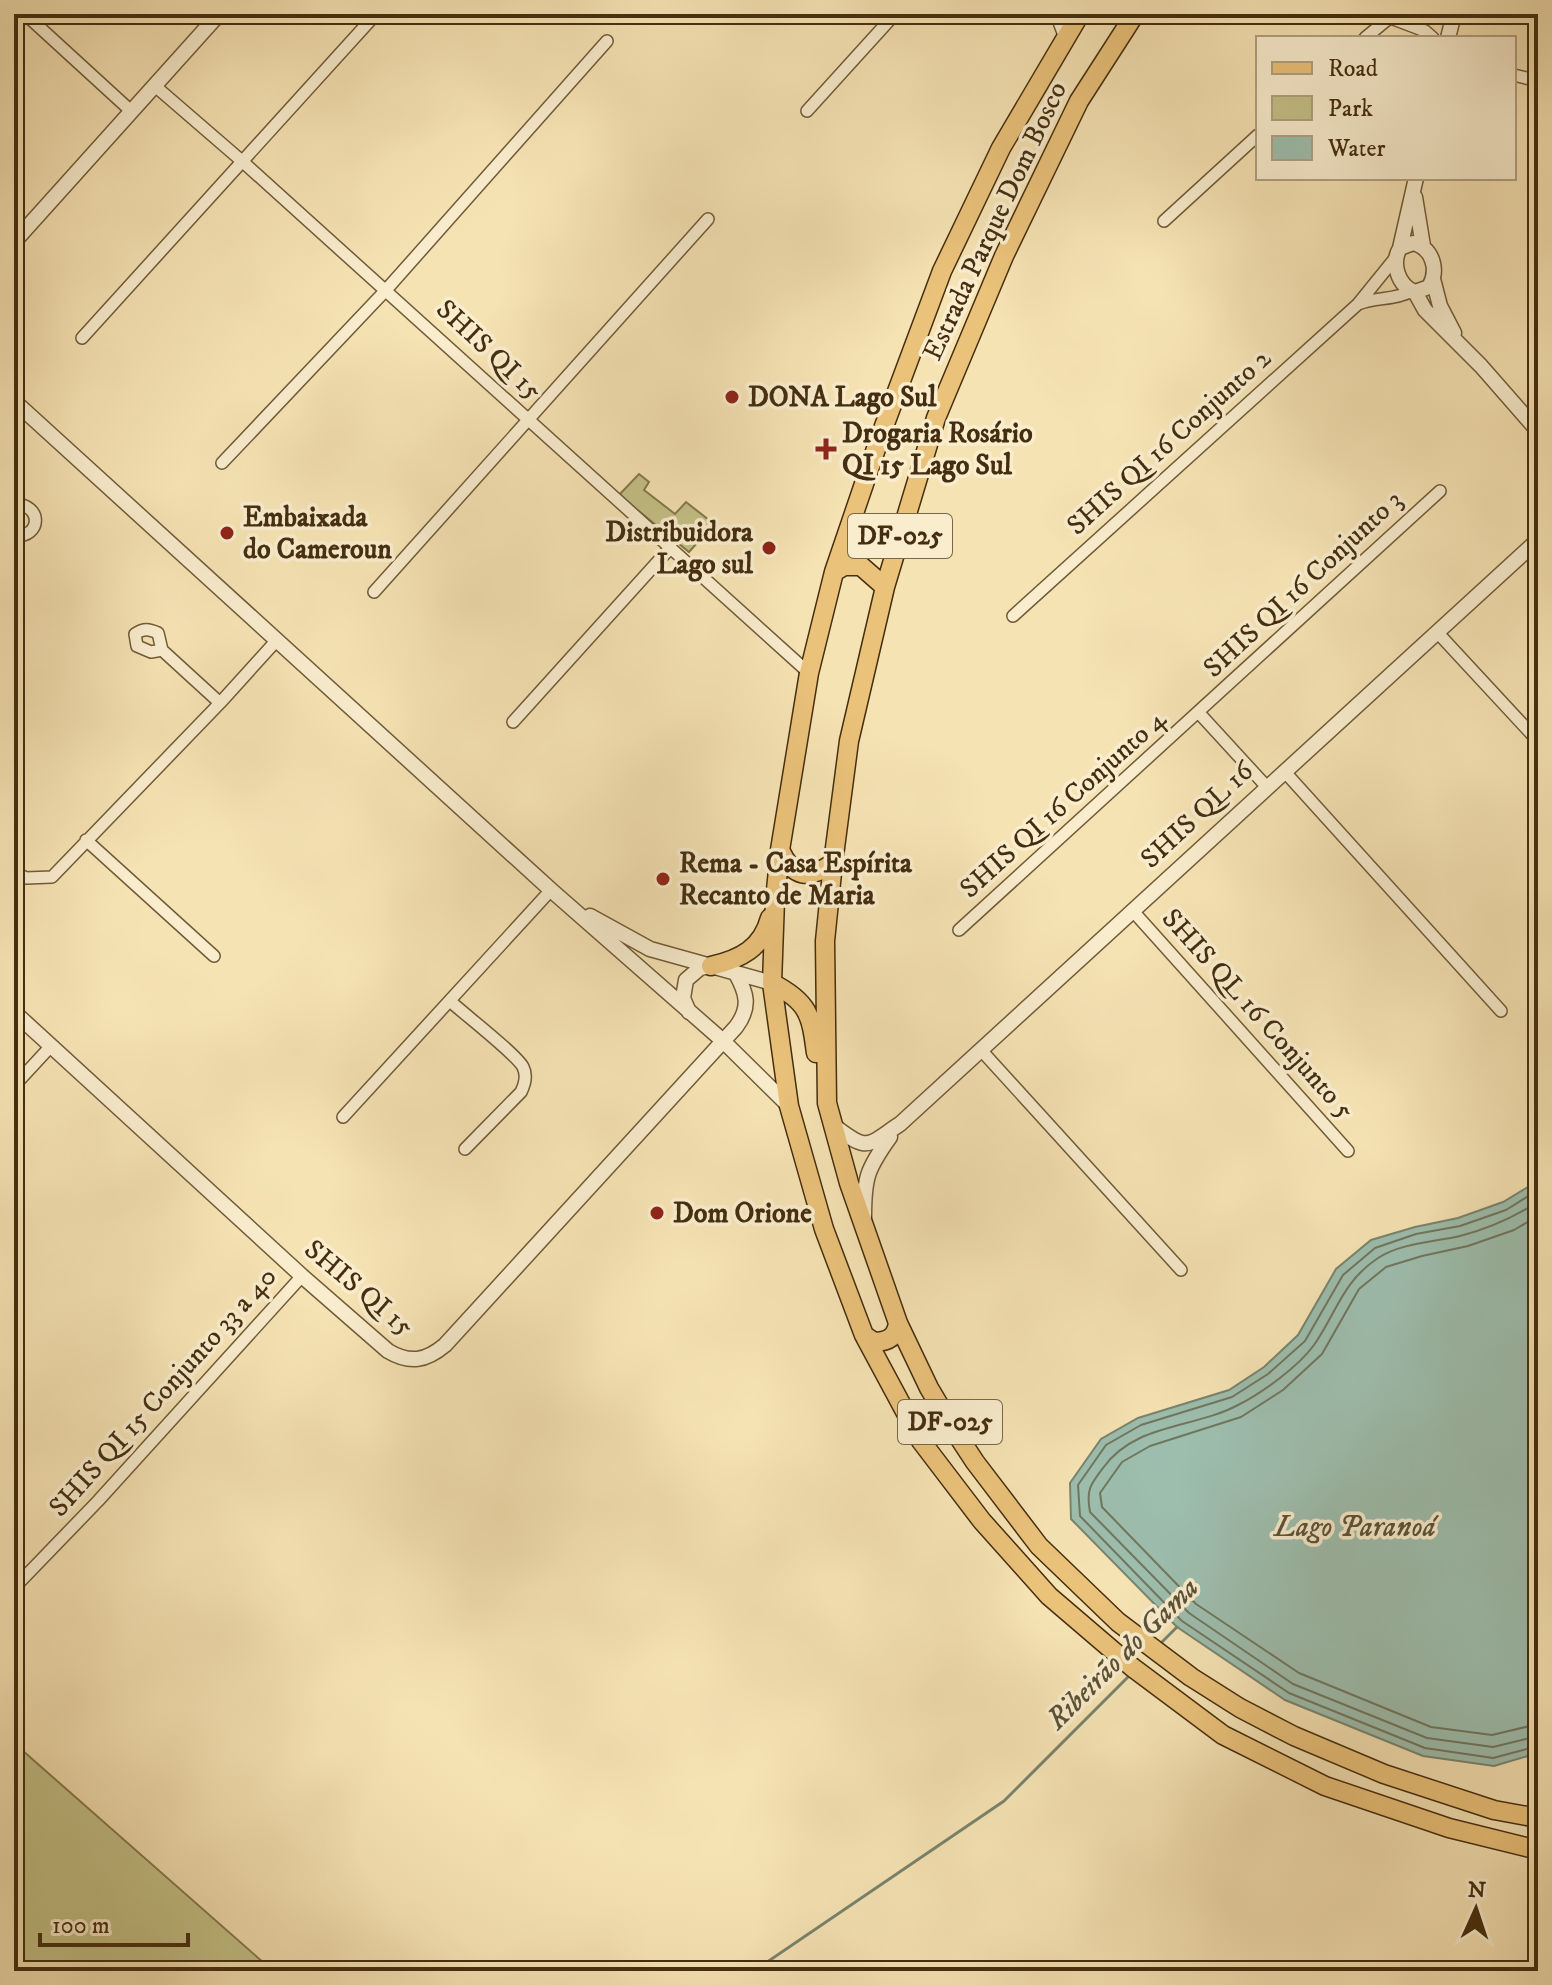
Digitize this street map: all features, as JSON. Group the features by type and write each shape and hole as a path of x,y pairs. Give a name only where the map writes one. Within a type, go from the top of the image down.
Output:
{"main road":[{"name":"Estrada Parque Dom Bosco","path":"1080,14 1001,148 942,271 834,572 809,673 780,850 775,900 772,983 789,1106 824,1229 864,1335 921,1441 982,1521 1049,1596 1115,1652 1223,1735 1325,1786 1449,1828 1538,1850"},
{"name":"Estrada Parque Dom Bosco","path":"1135,14 1079,101 1004,256 936,418 885,587 849,741 833,863 825,941 827,1103 864,1230 898,1323 929,1388 954,1430 1039,1546 1133,1634 1240,1708 1294,1736 1384,1774 1494,1810 1538,1818"},
{"path":"834,572 844,566 861,566 885,587"},
{"path":"780,850 786,864 797,872 818,873 833,863"},
{"path":"711,966 733,960 754,948 767,927 775,900"},
{"path":"772,983 801,1001 811,1018 827,1103"},
{"path":"864,1335 874,1342 889,1339 897,1331 898,1323"},
{"path":"1449,1828 1438,1815 1441,1805 1494,1810"}],"street":[{"path":"25,14 131,111"},
{"path":"14,242 219,14"},
{"path":"82,338 376,14"},
{"path":"807,111 895,14"},
{"path":"1056,14 1065,38"},
{"path":"1448,36 1454,14"},
{"path":"1368,36 1393,16 1431,36"},
{"path":"222,463 386,290 607,41"},
{"path":"1516,76 1538,81"},
{"name":"SHIS QI 15","path":"155,86 386,290 809,673"},
{"path":"1164,221 1256,137"},
{"path":"1415,181 1417,222 1423,246 1433,260 1433,279 1440,306 1457,341"},
{"path":"1415,181 1398,252 1397,273 1425,310 1538,431"},
{"path":"374,592 708,219"},
{"path":"1398,252 1413,243 1423,246"},
{"name":"SHIS QI 16 Conjunto 2","path":"1013,616 1358,304 1398,252"},
{"path":"1358,304 1426,290 1433,279"},
{"path":"14,401 556,894 722,1040 789,1106"},
{"name":"SHIS QI 16 Conjunto 3","path":"1199,713 1440,491"},
{"path":"14,504 25,505 33,511 36,520 26,536 14,536"},
{"name":"SHIS QL 16","path":"833,1125 856,1141 869,1145 900,1124 1536,541"},
{"path":"513,722 671,547"},
{"path":"1437,632 1538,741"},
{"path":"14,872 26,878 52,877 277,640"},
{"path":"787,653 799,654 815,648"},
{"path":"162,650 220,703"},
{"path":"1199,713 1266,786"},
{"name":"SHIS QI 16 Conjunto 4","path":"959,930 1199,713"},
{"path":"1284,771 1501,1011"},
{"path":"86,840 214,956"},
{"path":"556,894 650,949 772,983"},
{"path":"343,1117 450,1001 556,894"},
{"name":"SHIS QL 16 Conjunto 5","path":"1132,910 1348,1151"},
{"path":"689,1012 683,998 686,980 700,968 711,966"},
{"path":"722,1040 736,1027 747,1006 745,988 735,972"},
{"path":"450,1001 517,1060 525,1076 521,1092 465,1149"},
{"name":"SHIS QI 15","path":"14,1012 302,1276 388,1351 410,1360 429,1358 445,1345 722,1040"},
{"path":"14,1086 51,1046"},
{"path":"981,1050 1181,1270"},
{"name":"SHIS QL 16","path":"864,1230 864,1190 868,1170 900,1124"},
{"name":"SHIS QI 15 Conjunto 33 a 40","path":"14,1588 302,1276"}],"green space":[{"path":"639,474 649,482 644,490 675,514 686,502 714,524 689,552 619,495"},
{"path":"14,1743 273,1971 14,1971"}],"water":[{"name":"Lago Paranoá","path":"1538,1181 1538,1753 1494,1766 1423,1756 1285,1700 1177,1627 1071,1519 1070,1483 1101,1439 1138,1418 1229,1390 1264,1367 1298,1335 1336,1269 1371,1240 1458,1218 1503,1202"}],"waterway":[{"name":"Ribeirão do Gama","path":"1160,1644 1177,1627"},
{"name":"Ribeirão do Gama","path":"754,1971 1004,1801 1130,1675"}],"place":[{"name":"DONA Lago Sul","path":"732,397"},
{"name":"Drogaria Rosário QI 15 Lago Sul","path":"826,449"},
{"name":"Embaixada do Cameroun","path":"227,533"},
{"name":"Distribuidora Lago sul","path":"769,548"},
{"name":"Rema - Casa Espírita Recanto de Maria","path":"663,879"},
{"name":"Dom Orione","path":"657,1213"}]}
